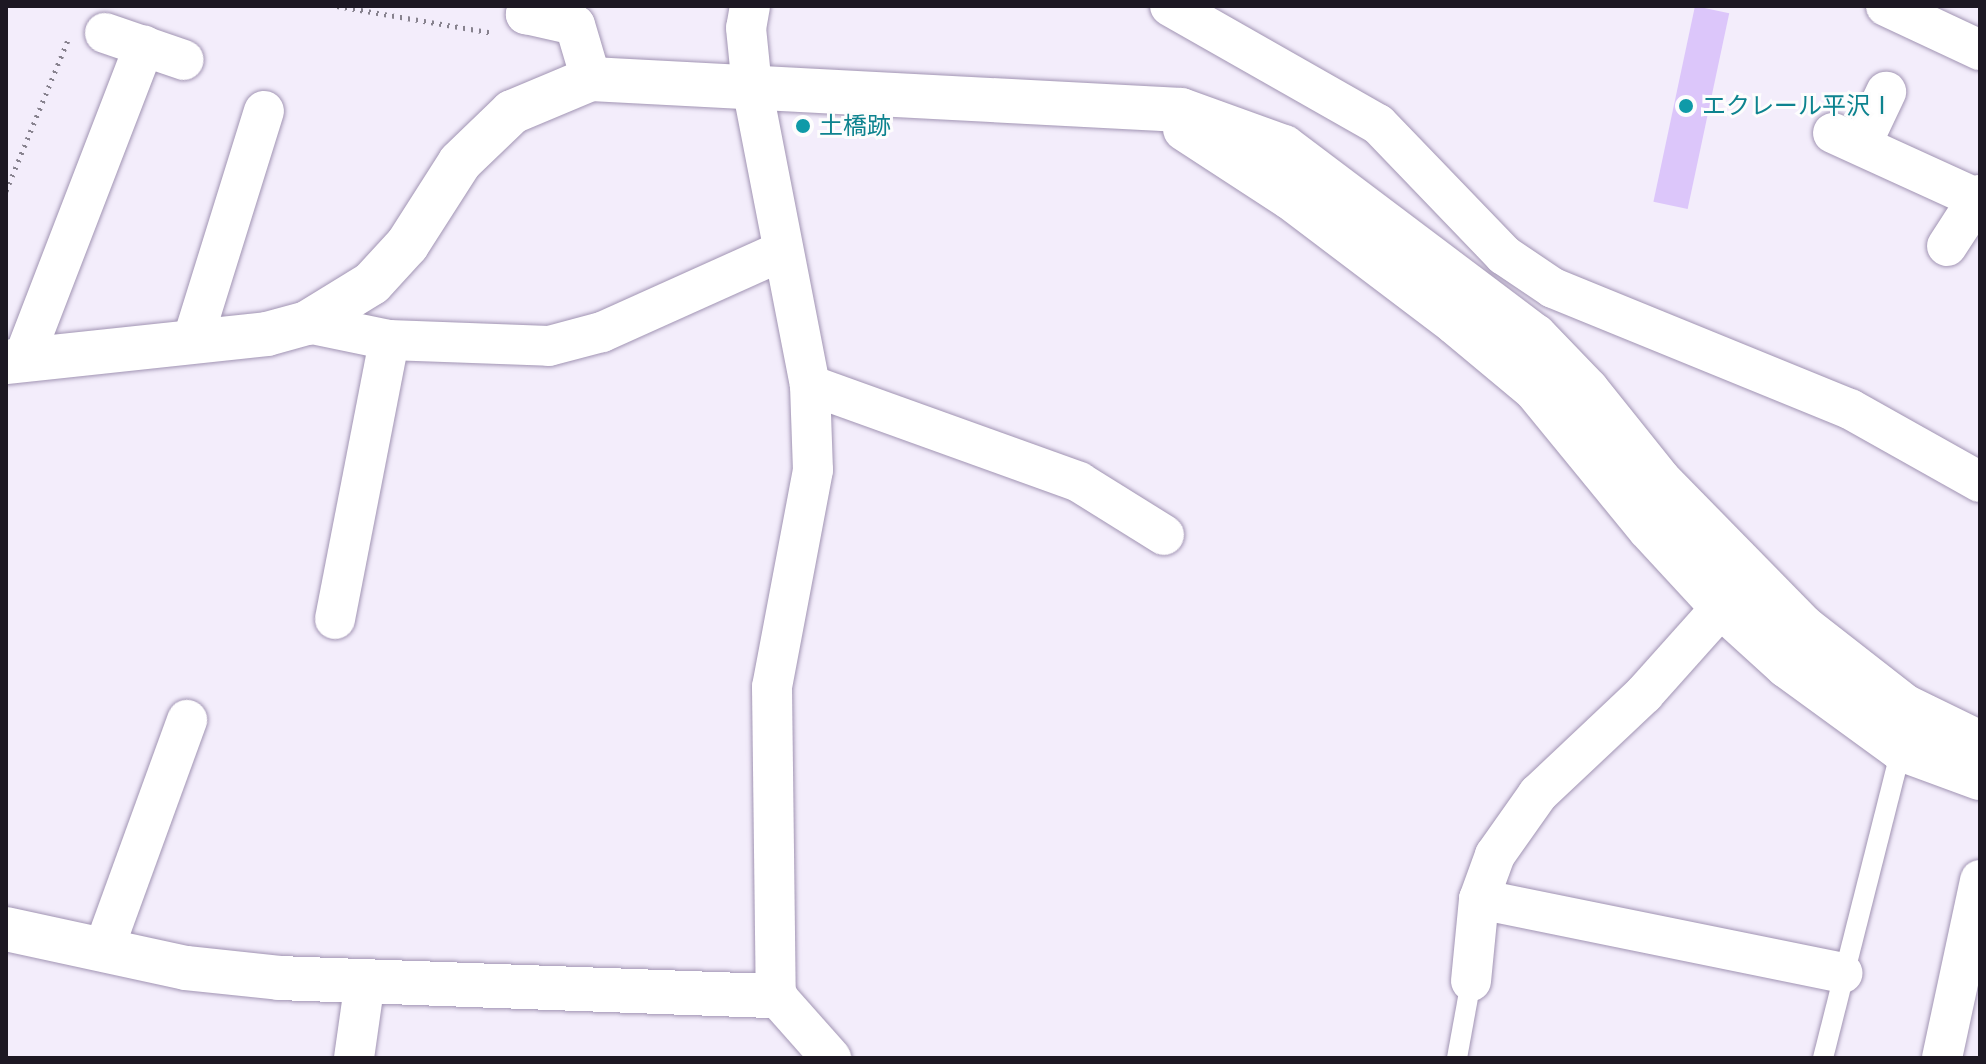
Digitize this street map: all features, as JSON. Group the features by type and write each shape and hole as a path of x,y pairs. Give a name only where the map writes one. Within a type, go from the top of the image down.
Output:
{"street":[{"path":"529,6 526,14 575,25 591,79"},
{"path":"750,6 746,28 752,87 810,385 813,470 772,687 776,996 831,1058"},
{"path":"1170,6 1378,124 1504,255 1553,288 1850,409 1980,482"},
{"path":"1886,6 1980,50"},
{"path":"87,34 144,46 184,60"},
{"path":"144,46 14,361 267,334 307,323 372,283 407,245 460,162 512,112 591,79 1136,105 1181,110 1284,147 1467,307 1535,336 1587,390 1659,480 1735,592 1846,713 1901,749 1980,778"},
{"path":"1886,92 1847,139 1979,197 1947,246"},
{"path":"192,342 264,111"},
{"path":"307,323 389,340 549,346 602,332 782,251"},
{"path":"1467,307 1504,255"},
{"path":"335,619 389,340"},
{"path":"810,385 1079,482 1164,535"},
{"path":"1735,592 1803,627 1904,706 1980,743"},
{"path":"1471,981 1479,899 1495,855 1538,794 1644,694 1735,592"},
{"path":"103,951 187,720"},
{"path":"1942,1058 1980,880"},
{"path":"1479,899 1843,973"},
{"path":"6,929 186,968 365,981 776,996"},
{"path":"354,1058 365,981"}],"lane":[{"path":"1823,1058 1901,749"},
{"path":"1457,1058 1471,981"}],"path":[{"path":"337,6 485,31"},
{"path":"6,191 87,34"}],"building":[{"name":"エクレール平沢Ⅰ","path":"1695,6 1729,13 1688,209 1653,202"}],"place":[{"name":"エクレール平沢Ⅰ","path":"1686,106"},
{"name":"土橋跡","path":"803,126"}]}
